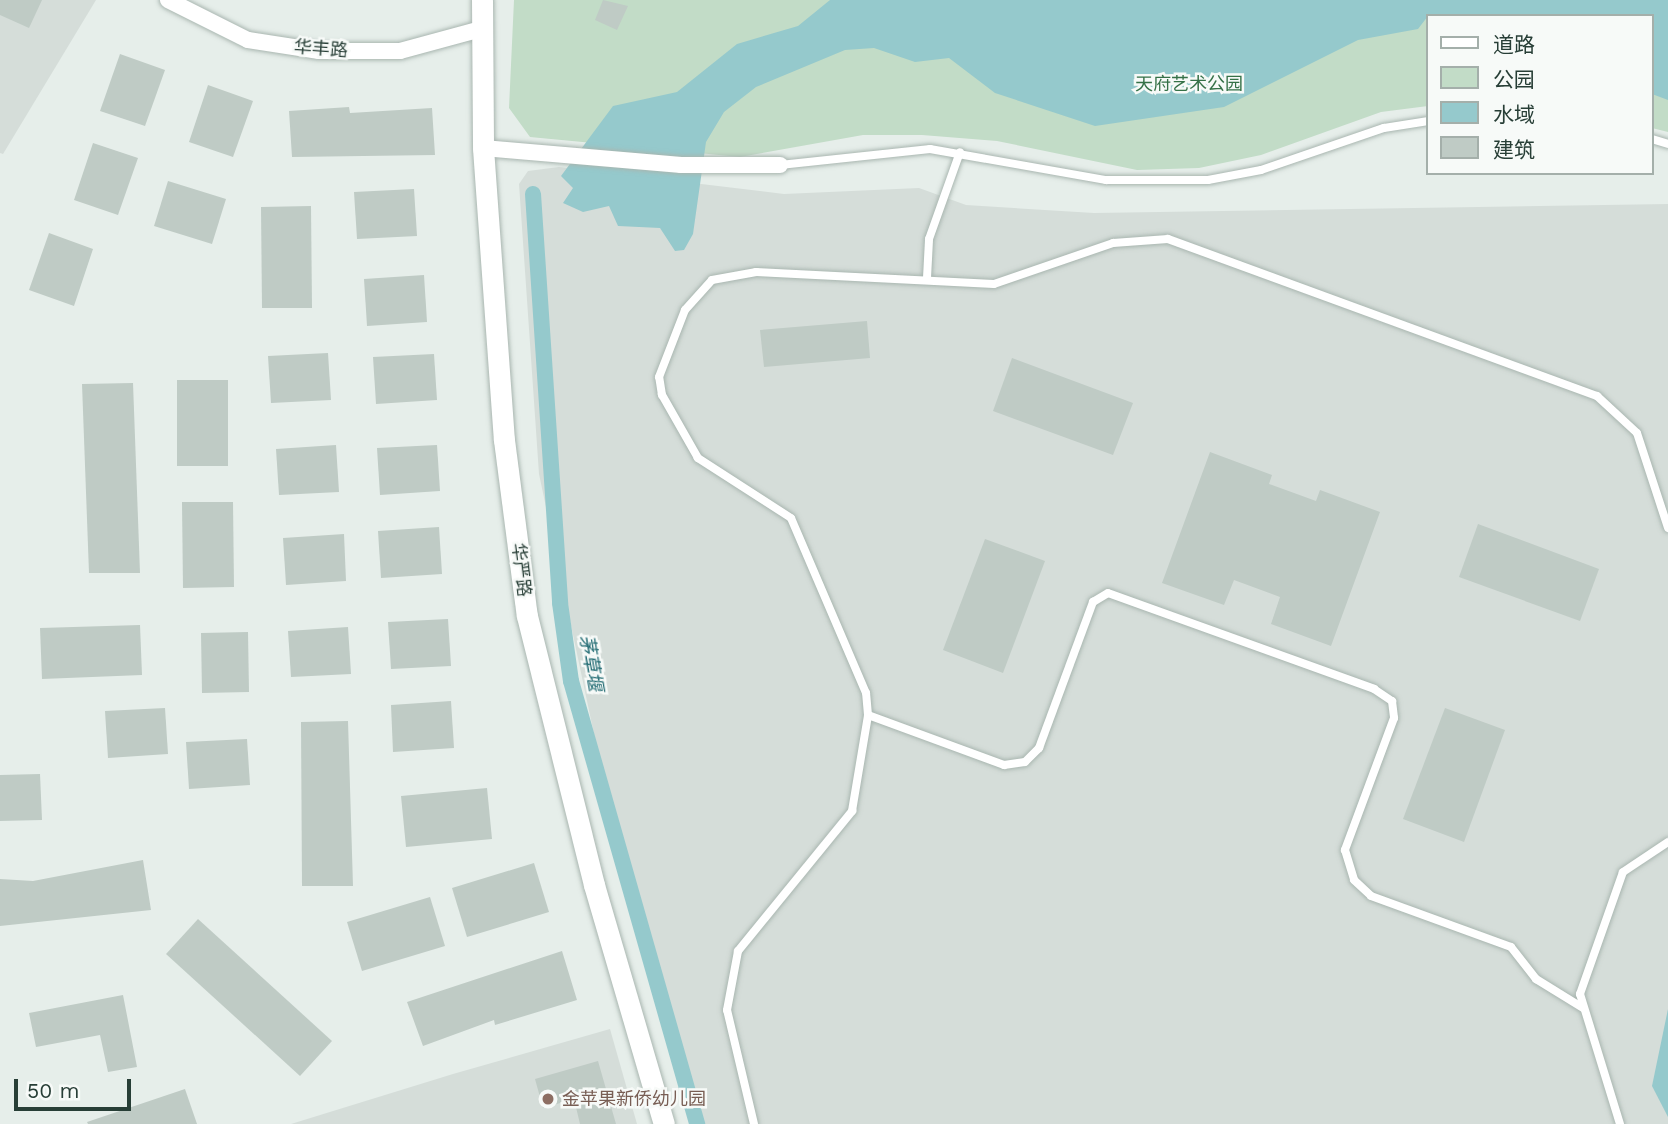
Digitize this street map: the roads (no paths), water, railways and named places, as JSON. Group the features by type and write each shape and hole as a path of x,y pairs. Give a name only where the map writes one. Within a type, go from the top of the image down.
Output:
{"street":[{"name":"华丰路","path":"168,0 248,40 319,51 400,51 481,29"},
{"name":"华严路","path":"482,0 483,148 504,440 527,616 594,885 664,1124"},
{"path":"483,148 554,151 681,165 780,165"}],"lane":[{"path":"780,165 859,153 960,152 1105,180 1208,180 1261,170 1384,128 1426,121"},
{"path":"927,278 929,239 960,152"},
{"path":"754,1124 727,1010 738,951 852,811 868,715 866,693 791,518 698,458 659,377 695,294 730,272 927,278 994,284 1113,243 1168,239 1597,396 1637,433 1668,528"},
{"path":"868,715 1004,765 1025,762 1039,748 1093,602 1108,593 1374,689 1392,701 1394,718 1345,850 1354,880 1371,896 1511,947 1536,979 1583,1008"},
{"path":"1620,1124 1583,1008 1582,982 1623,872 1668,842"}],"water":[{"path":"830,0 1668,0 1668,100 1654,95 1654,14 1426,14 1426,19 1418,29 1358,40 1224,107 1095,126 995,93 949,58 915,62 874,48 845,50 756,87 724,112 706,142 693,234 684,250 675,251 660,228 618,226 609,206 583,212 563,203 573,188 561,176 613,106 677,92 737,44 798,26"},
{"path":"1668,1009 1668,1117 1652,1086"}],"waterway":[{"name":"茅草堰","path":"533,194 560,603 571,681 697,1124"}],"place":[{"name":"金苹果新侨幼儿园","path":"548,1099"}],"park label":[{"name":"天府艺术公园","path":"1189,84"}]}
